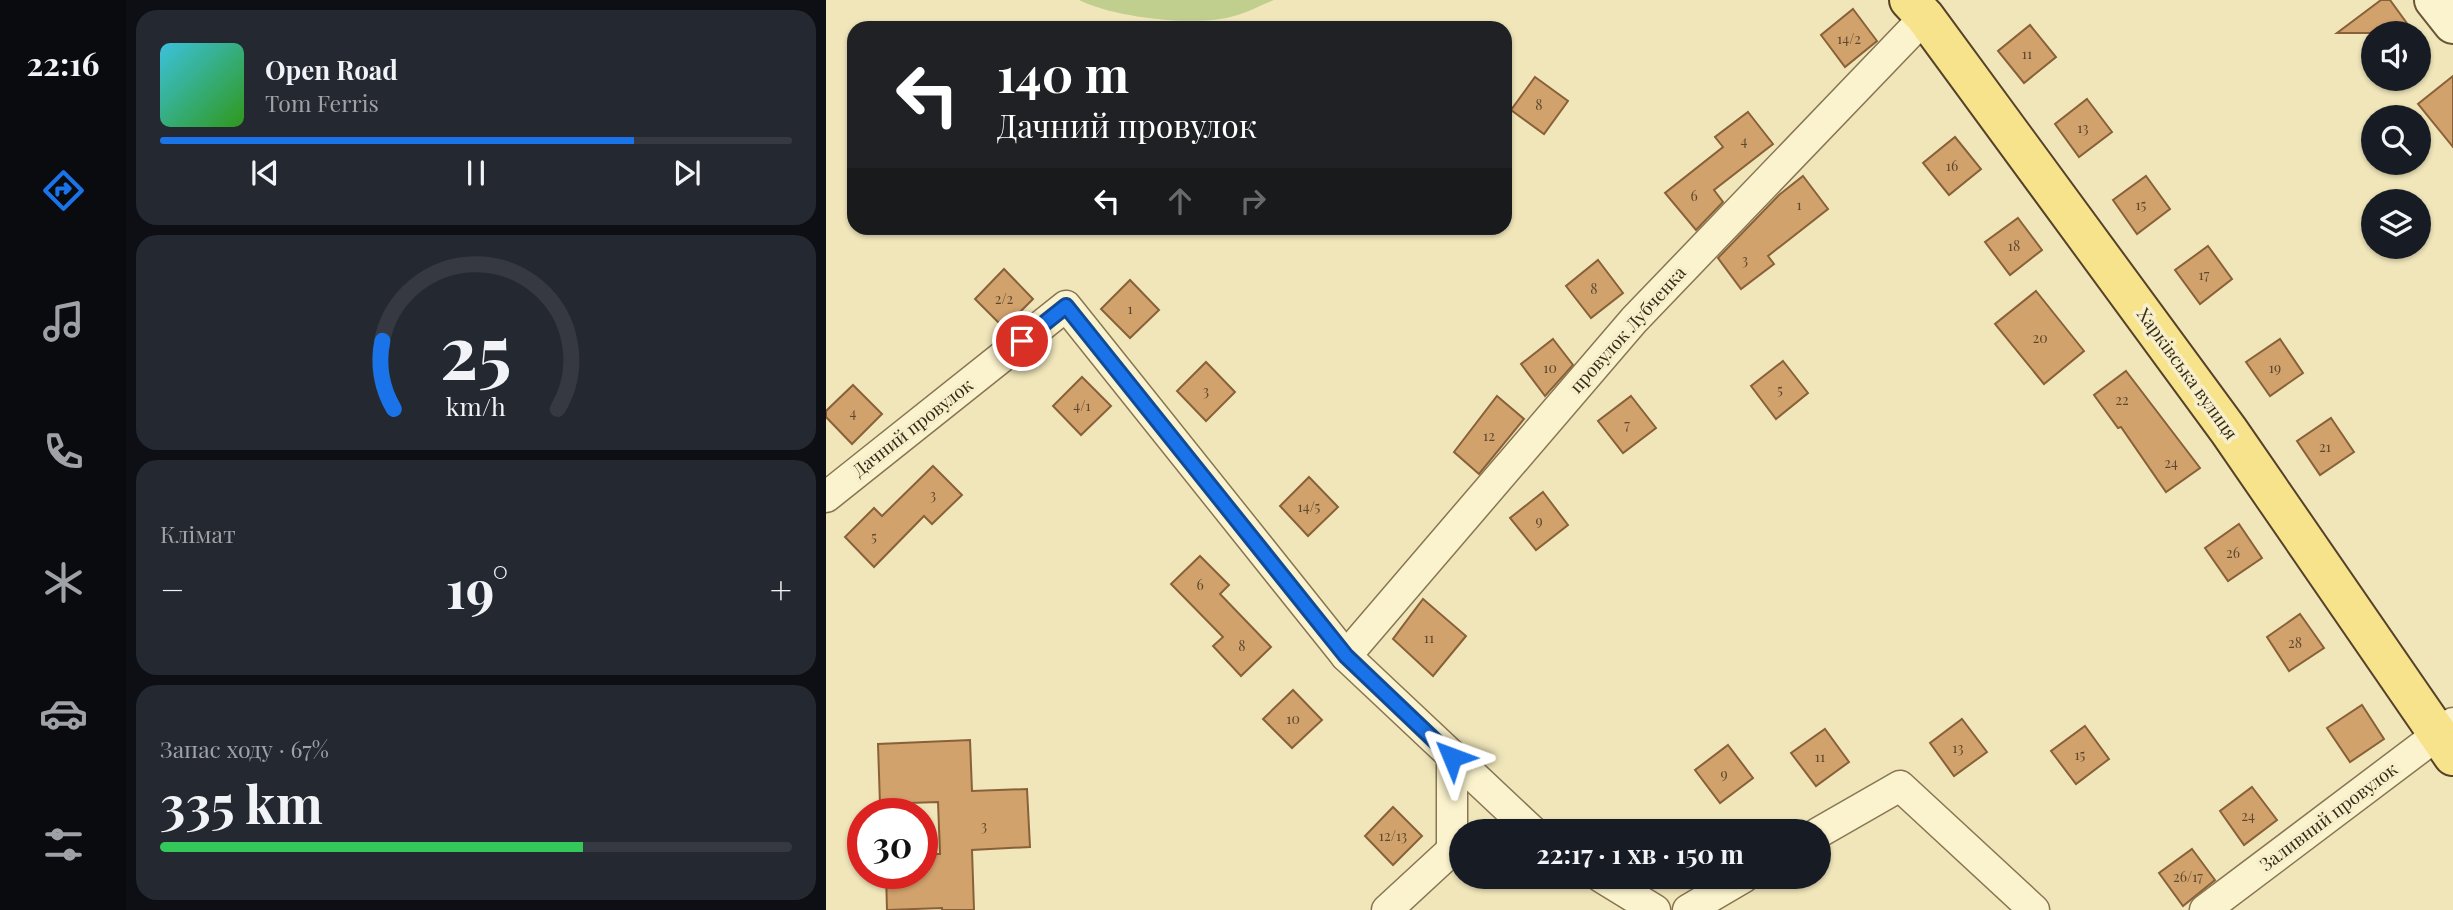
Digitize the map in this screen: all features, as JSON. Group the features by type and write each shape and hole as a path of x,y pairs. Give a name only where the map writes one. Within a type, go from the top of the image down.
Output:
{"main road":[{"name":"Харківська вулиця","path":"1917,8 2229,431 2448,738"}],"street":[{"path":"2434,0 2453,23"},
{"name":"провулок Лубченка","path":"1346,656 1633,320 1917,8"},
{"name":"Дачний провулок","path":"826,497 1066,306 1346,656"},
{"path":"1346,656 1519,819"},
{"name":"Заливний провулок","path":"2206,910 2448,738"},
{"path":"1452,757 1455,819"},
{"path":"1831,826 1900,786 2034,910"},
{"path":"1387,910 1449,856"},
{"path":"1621,889 1655,910"},
{"path":"1688,910 1724,889"}],"green space":[{"path":"1079,0 1274,0 1239,15 1178,21 1113,12"}],"building":[{"path":"2381,0 2390,0 2405,21 2361,21 2361,33 2337,33"},
{"path":"1853,9 1877,41 1845,67 1821,35"},
{"path":"2030,25 2056,57 2024,83 1998,51"},
{"path":"2453,76 2453,147 2431,120 2431,105 2418,104"},
{"path":"1535,77 1568,101 1544,134 1512,109"},
{"path":"2087,99 2112,132 2079,157 2055,124"},
{"path":"1748,112 1773,144 1714,190 1723,202 1696,230 1665,193 1723,147 1715,137"},
{"path":"1955,137 1981,169 1949,195 1923,163"},
{"path":"1803,176 1828,209 1768,256 1774,264 1741,289 1718,258 1779,195"},
{"path":"2146,176 2170,209 2137,234 2113,200"},
{"path":"2018,218 2042,250 2010,275 1985,242"},
{"path":"2208,246 2232,279 2200,304 2175,270"},
{"path":"1598,260 1623,293 1591,318 1566,286"},
{"path":"1004,269 1033,299 1004,328 975,299"},
{"path":"1130,280 1159,310 1130,338 1101,309"},
{"path":"2036,291 2084,351 2044,384 1995,324"},
{"path":"1553,339 1573,365 1545,396 1521,364"},
{"path":"2280,339 2303,373 2270,396 2246,362"},
{"path":"1783,361 1808,393 1776,419 1751,386"},
{"path":"1206,362 1235,392 1206,421 1177,391"},
{"path":"2126,371 2200,468 2166,492 2121,427 2118,428 2094,395"},
{"path":"1082,377 1111,406 1081,435 1053,406"},
{"path":"853,385 882,414 852,444 826,417 826,411"},
{"path":"1497,396 1524,419 1479,474 1454,452"},
{"path":"1631,396 1656,428 1623,453 1598,421"},
{"path":"2331,418 2354,452 2320,475 2297,441"},
{"path":"933,466 962,495 932,524 924,516 874,567 845,537 874,508 882,516"},
{"path":"1309,477 1338,507 1308,536 1280,506"},
{"path":"1543,492 1568,525 1536,550 1510,518"},
{"path":"2239,524 2262,558 2228,581 2205,548"},
{"path":"1200,556 1229,585 1220,594 1271,647 1241,676 1213,646 1223,637 1171,584"},
{"path":"1423,599 1466,636 1433,676 1393,639"},
{"path":"2300,614 2324,648 2289,671 2267,637"},
{"path":"1293,690 1322,720 1292,748 1263,719"},
{"path":"2362,705 2384,739 2350,762 2327,728"},
{"path":"1962,719 1987,752 1954,776 1930,743"},
{"path":"2085,726 2109,759 2076,784 2051,751"},
{"path":"1825,729 1849,762 1816,786 1791,753"},
{"path":"970,740 972,791 1027,789 1030,847 972,850 974,910 887,910 886,889 938,889 938,798 880,798 878,744"},
{"path":"1728,745 1753,778 1720,803 1695,770"},
{"path":"2252,787 2277,820 2244,845 2220,811"},
{"path":"1393,807 1422,836 1393,865 1365,836"},
{"path":"2192,849 2215,880 2183,906 2159,873"}],"route":[{"path":"1022,341 1066,306 1346,656 1452,757"}]}
